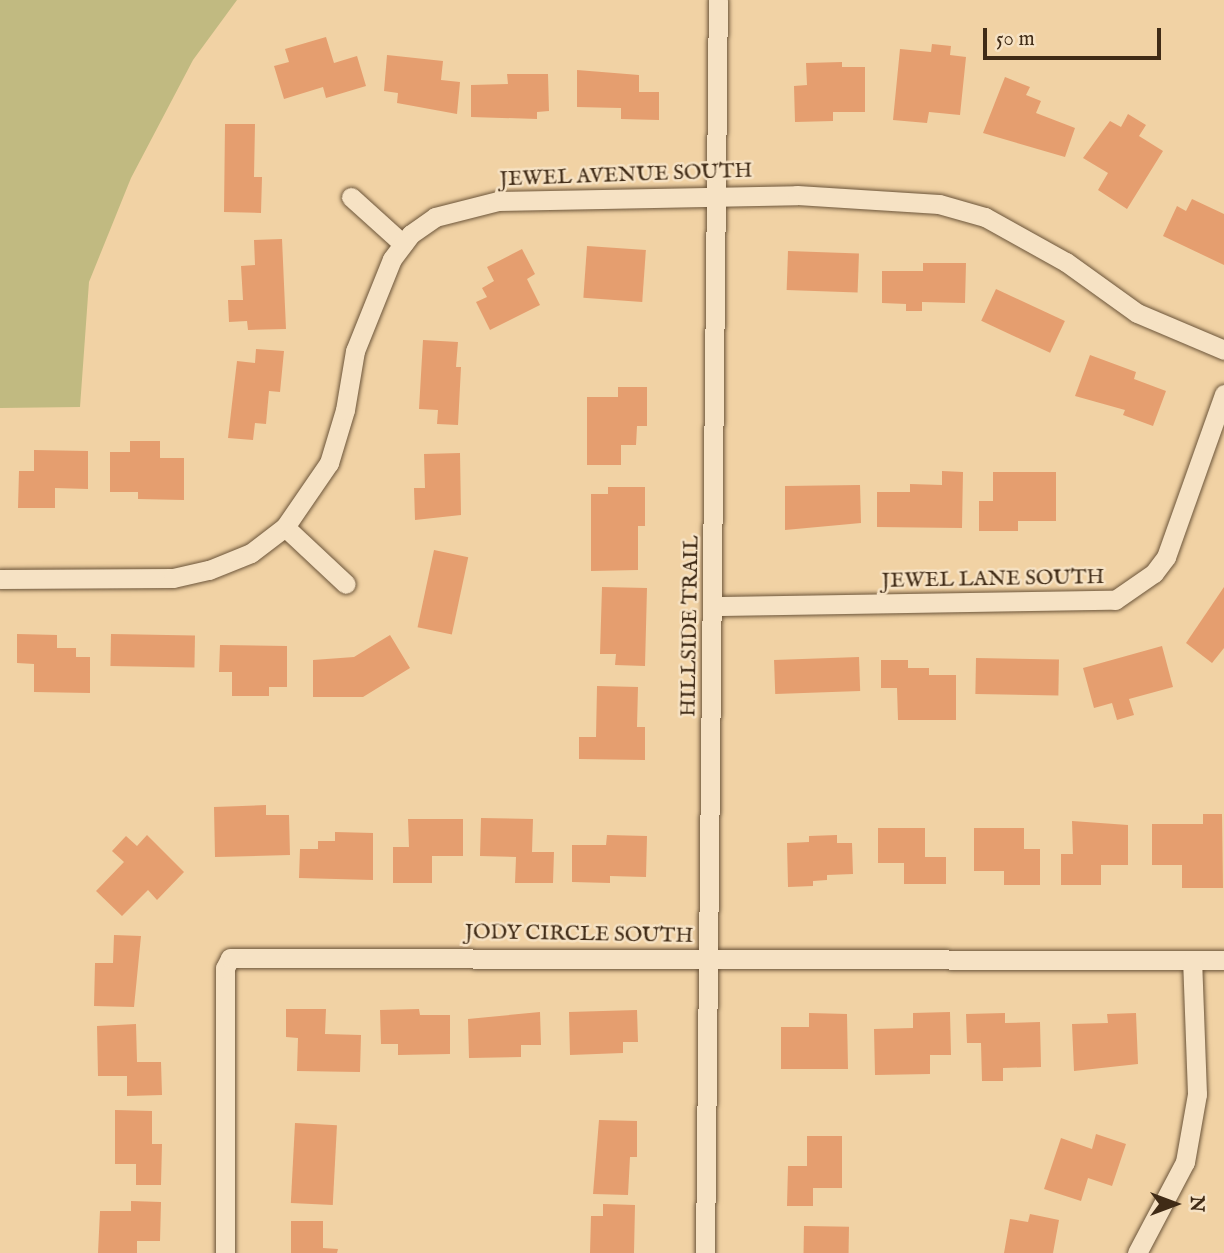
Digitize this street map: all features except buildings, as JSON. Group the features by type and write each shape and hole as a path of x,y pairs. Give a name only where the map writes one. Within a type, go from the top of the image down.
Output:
{"street":[{"name":"HILLSIDE TRAIL","path":"705,1253 707,959 715,606 718,0"},
{"name":"JEWEL AVENUE SOUTH","path":"0,579 173,578 209,570 251,553 285,527 329,463 345,410 355,351 373,298 403,244 435,217 498,201 797,195 939,204 985,217 1066,262 1137,313 1224,350"},
{"path":"351,197 403,244"},
{"name":"JEWEL LANE SOUTH","path":"715,606 1115,600 1154,573 1166,557 1224,394"},
{"path":"285,527 346,584"},
{"name":"JODY CIRCLE SOUTH","path":"225,1253 225,968 229,958 1224,960"},
{"path":"1137,1253 1185,1162 1197,1094 1192,960"}],"shaded area":[{"path":"0,0 237,0 193,60 131,178 89,282 80,407 0,408"}]}
